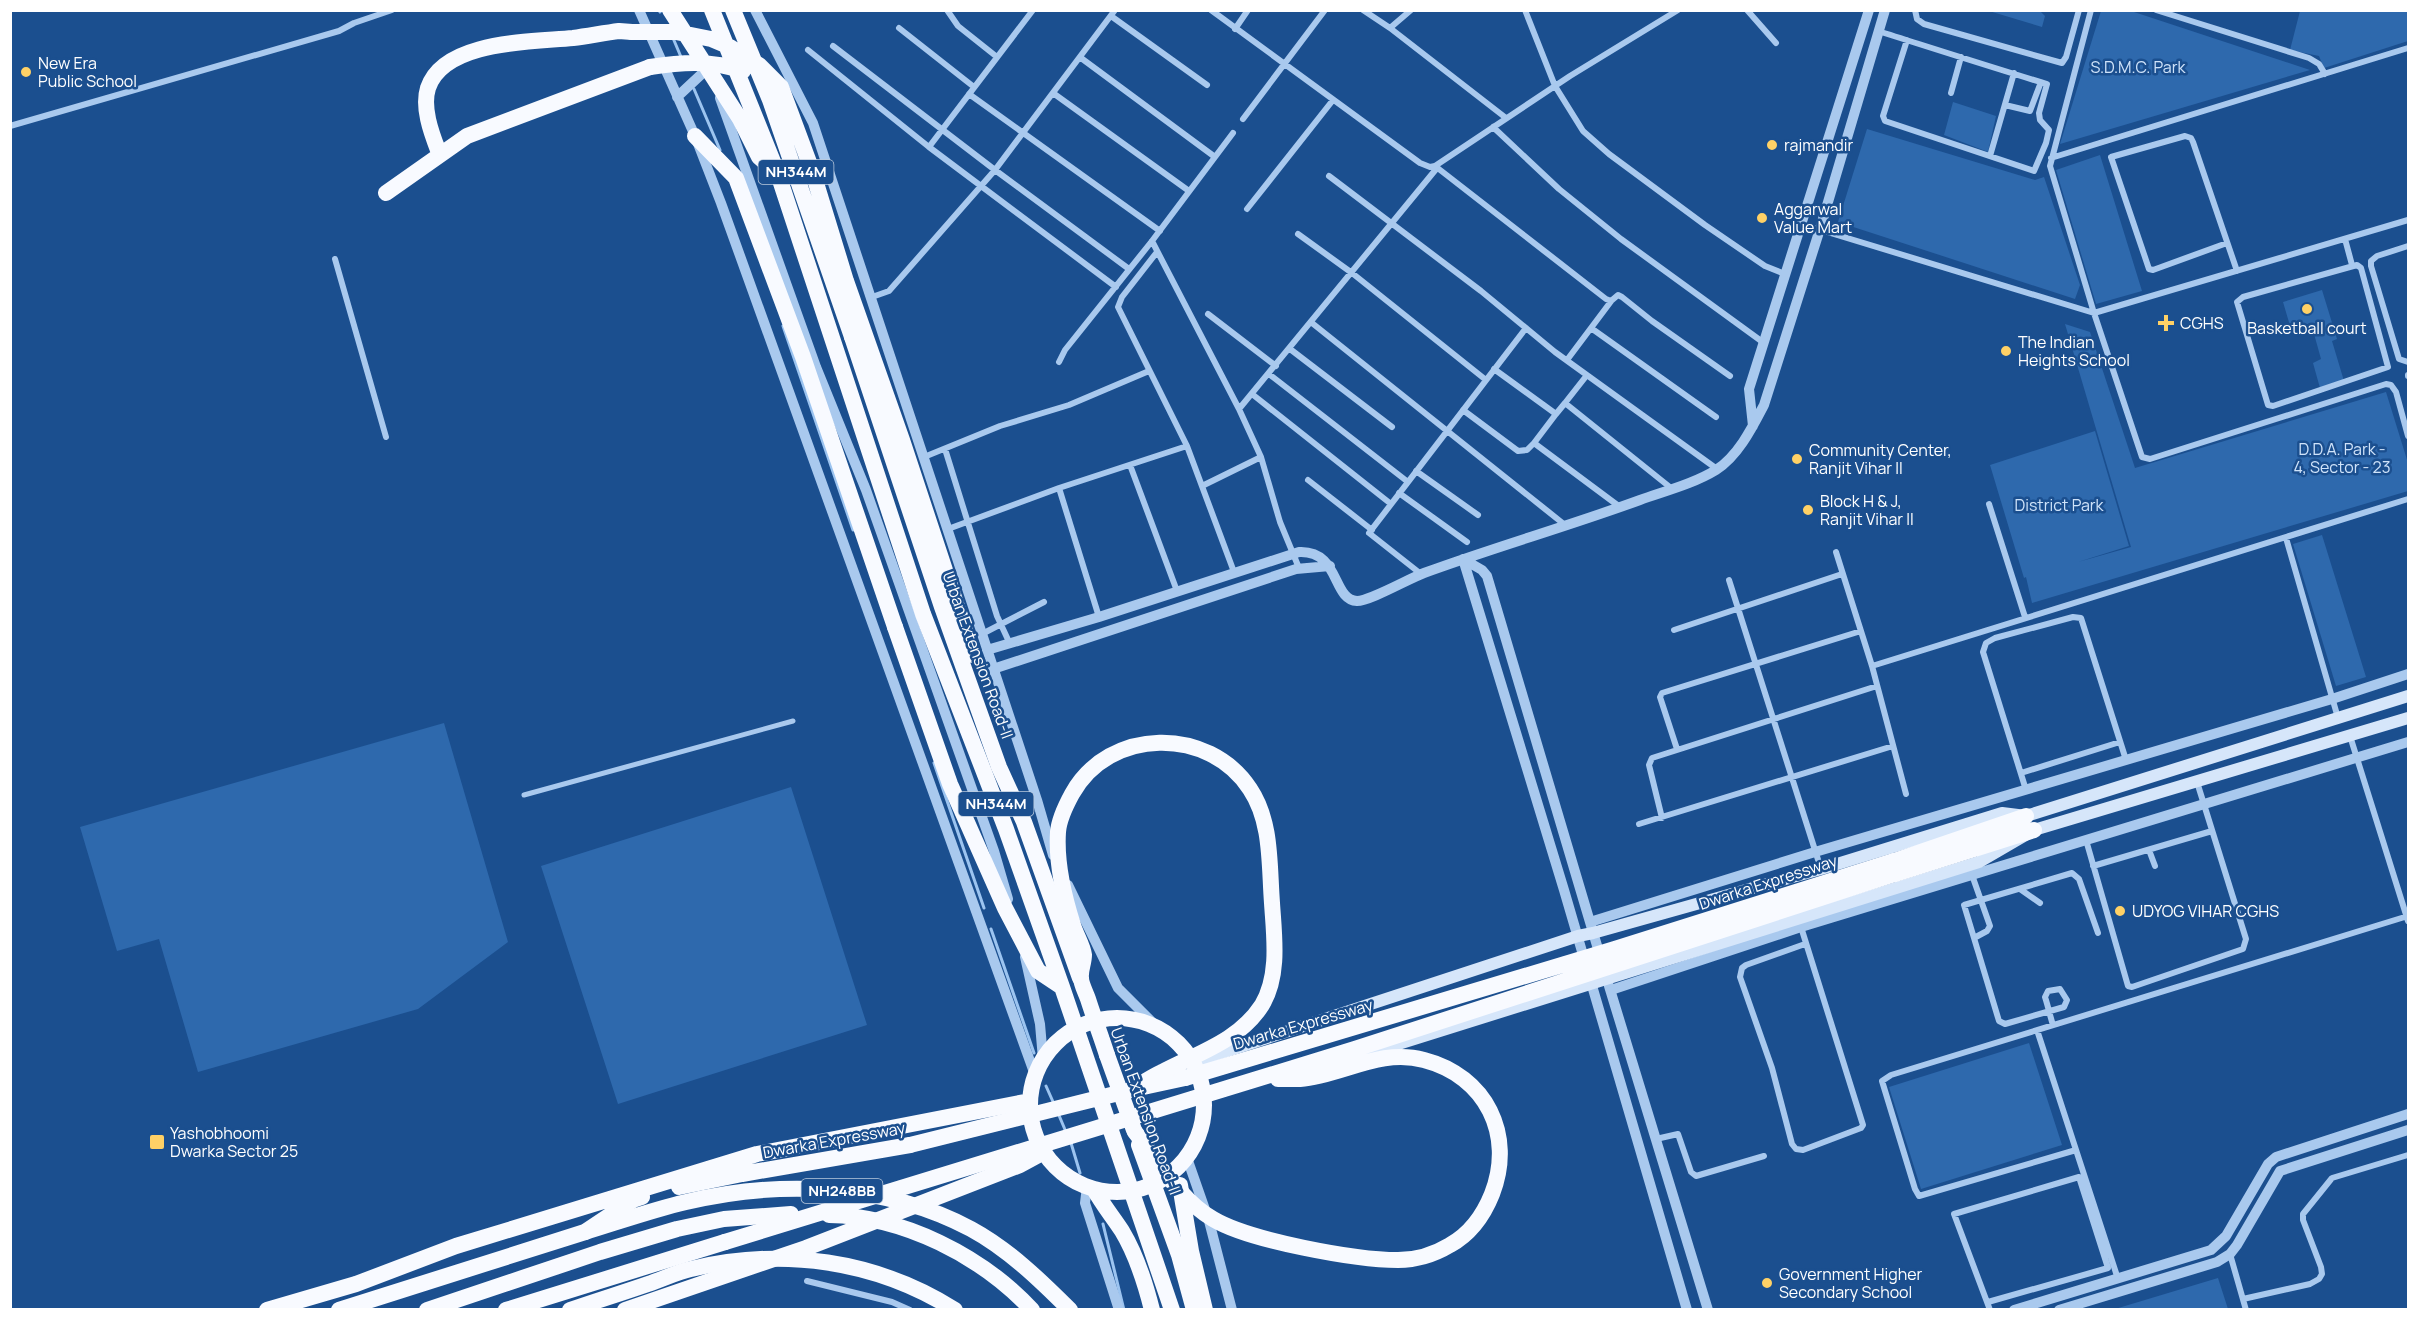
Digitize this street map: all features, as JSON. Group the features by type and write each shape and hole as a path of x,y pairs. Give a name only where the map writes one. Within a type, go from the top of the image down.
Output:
{"highway":[{"path":"670,10 740,119 759,157 778,174"},
{"name":"NH344M","path":"712,10 778,174 923,614 1006,829 1172,1310"},
{"name":"Urban Extension Road-II","path":"733,10 774,111 837,289 942,607 999,767 1024,822 1080,978 1179,1256 1194,1310"},
{"path":"438,150 430,128 427,108 428,88 439,70 457,58 483,48 619,31 676,32 711,39 730,47 759,65 781,87 813,173 846,281 902,440 973,655 972,690"},
{"path":"386,193 467,136 650,67 690,61 724,64 781,87"},
{"path":"695,136 736,178 803,357 950,784 1005,908 1038,971 1062,987"},
{"path":"1080,978 1084,955 1072,924 1060,867 1058,830 1065,808 1076,788 1102,761 1134,745 1173,742 1195,746 1217,756 1236,772 1250,789 1261,809 1266,829 1275,946 1272,979 1262,1004 1234,1035 1206,1052 1161,1072 1131,1090"},
{"name":"Dwarka Expressway","path":"506,1310 1261,1078 2030,823"},
{"name":"Dwarka Expressway","path":"585,1232 633,1200 688,1185 910,1145 1185,1078 1895,867"},
{"path":"1109,1018 1134,1019 1158,1028 1178,1042 1193,1062 1201,1082 1205,1104 1203,1123 1197,1141 1182,1163 1159,1182 1137,1190 1114,1192 1090,1187 1074,1180 1057,1168 1044,1152 1033,1127 1030,1101 1035,1075 1043,1059 1054,1044 1070,1031 1089,1022 1109,1018"},
{"path":"1135,1132 1175,1184 1195,1206 1214,1220 1254,1236 1295,1245 1382,1259 1419,1258 1451,1245 1472,1228 1487,1207 1498,1178 1501,1154 1488,1106 1464,1078 1443,1066 1407,1056 1384,1057 1301,1079 1261,1078"},
{"path":"267,1310 356,1284 456,1246 757,1154 1030,1101"},
{"path":"625,1310 854,1231 1020,1165 1044,1152"},
{"path":"1182,1163 1191,1251 1205,1310"},
{"path":"1090,1187 1121,1230 1138,1263 1152,1310"},
{"name":"Dwarka Expressway","path":"339,1310 685,1202 737,1192 799,1189 854,1192 889,1199 932,1212 972,1230 1016,1260 1070,1310"},
{"name":"NH248BB","path":"427,1310 600,1252 677,1229 724,1219 791,1214 842,1215 921,1234 993,1274 1032,1310"},
{"path":"1179,1256 1192,1273 1205,1310"},
{"path":"570,1310 688,1269 731,1260 777,1258 814,1259 857,1267 900,1281 955,1310"}],"main road":[{"path":"1205,1104 1590,984 1609,984 1979,862 2030,823 2409,696"},
{"path":"1193,1062 1578,936 1592,928 1821,869 2002,813 2030,823 2197,782 2409,718"}],"street":[{"path":"10,126 316,37 392,10"},
{"path":"639,10 695,136 721,203 1035,1075"},
{"path":"680,10 732,127 816,367 866,490 994,851 1028,967 1040,1024 1043,1059"},
{"path":"755,10 813,123 1037,800 1053,855 1118,988 1158,1028"},
{"path":"947,10 958,26 997,57"},
{"path":"1211,10 1420,163 1436,167 1522,236 1606,299 1612,300"},
{"path":"1235,28 1248,10"},
{"path":"1243,119 1325,10"},
{"path":"1363,10 1390,28 1506,118"},
{"path":"1390,28 1411,10"},
{"path":"1525,10 1555,86 1583,131 1609,154 1765,266 1785,274"},
{"path":"1239,409 1312,323 1436,167 1555,86 1678,10"},
{"path":"1747,10 1776,43"},
{"path":"1753,426 1749,389 1869,10"},
{"path":"987,650 1099,617 1291,554 1311,552 1330,566 1344,593 1353,600 1366,598 1421,574 1700,479 1717,469 1734,453 1753,426 1770,385 1820,229 1885,10"},
{"path":"1915,10 1917,19 1924,24 2062,63 2066,57 2079,10"},
{"path":"2091,10 2051,158 2051,174 2138,452 2145,459 2386,384 2391,385 2396,392 2409,436"},
{"path":"2156,10 2309,58 2319,64 2325,74"},
{"path":"929,147 1031,11"},
{"path":"872,297 889,291 995,170 1113,13 1207,85"},
{"path":"899,28 975,87"},
{"path":"1878,31 2014,73 2047,84 2039,113 2040,120 2049,130 2034,171 1885,121 1883,116 1907,40"},
{"path":"833,46 1129,269"},
{"path":"2051,158 2409,48"},
{"path":"808,50 929,147 1116,287"},
{"path":"1951,93 1961,57"},
{"path":"1081,58 1215,157"},
{"path":"677,97 707,69"},
{"path":"1990,156 2014,73"},
{"path":"2005,105 2030,111 2041,82"},
{"path":"1053,93 1189,191"},
{"path":"969,94 1160,231"},
{"path":"1247,209 1333,100"},
{"path":"1493,127 1559,189 1621,239 1764,343"},
{"path":"1059,362 1065,350 1160,231 1233,133"},
{"path":"2227,243 2153,270 2149,269 2111,157 2185,136 2189,137 2193,142 2227,243 2236,271"},
{"path":"1329,176 1393,223 1567,360 1717,469"},
{"path":"1802,224 2094,313 2409,220"},
{"path":"1298,234 1352,273 1486,380"},
{"path":"2345,239 2352,265"},
{"path":"1152,241 1239,409 1261,458 1291,554 1299,568"},
{"path":"2409,246 2378,256 2371,261 2399,359 2409,362"},
{"path":"1157,252 1122,297 1118,307 1187,446 1234,572"},
{"path":"336,259 386,437"},
{"path":"2352,265 2361,268 2388,367 2273,406 2268,405 2237,302 2243,297 2352,265"},
{"path":"1567,360 1618,295 1730,376"},
{"path":"1208,314 1276,366"},
{"path":"1312,323 1565,525"},
{"path":"1421,574 1369,533 1526,328"},
{"path":"1591,328 1716,417"},
{"path":"1290,349 1392,427"},
{"path":"1494,369 1556,414"},
{"path":"924,457 1000,426 1069,405 1149,371"},
{"path":"1269,374 1408,482"},
{"path":"1463,410 1518,451 1527,450 1587,375"},
{"path":"1252,394 1391,504"},
{"path":"1565,403 1671,488"},
{"path":"1534,443 1621,507"},
{"path":"948,530 1059,488 1187,446"},
{"path":"945,449 1000,625 1010,644"},
{"path":"1202,486 1261,458"},
{"path":"1130,465 1177,591"},
{"path":"1416,471 1478,514"},
{"path":"1308,480 1372,530"},
{"path":"1059,488 1099,617"},
{"path":"1399,493 1467,542"},
{"path":"1872,666 2409,499"},
{"path":"1989,504 2025,617"},
{"path":"2286,538 2338,718"},
{"path":"1836,552 1872,666 1906,794"},
{"path":"1463,559 1482,570 1487,576 1708,1310"},
{"path":"1463,559 1578,936 1590,984 1687,1310"},
{"path":"993,669 1299,568 1330,566"},
{"path":"1674,630 1842,574"},
{"path":"1730,580 1821,869"},
{"path":"982,634 1044,602"},
{"path":"2026,790 1983,652 1986,643 1995,638 2073,617 2082,618 2126,760"},
{"path":"1677,749 1660,697 1662,693 1861,631"},
{"path":"1592,928 1815,852 2332,699 2409,674"},
{"path":"1662,818 1650,761 1655,756 1877,687"},
{"path":"524,795 793,721"},
{"path":"2076,1150 1919,1196 1882,1084 1884,1079 1891,1075 2408,918 2350,736"},
{"path":"2021,773 2120,742"},
{"path":"1609,984 2409,742"},
{"path":"1639,824 1893,746"},
{"path":"2086,840 2124,979 2132,987 2243,949 2246,939 2197,782"},
{"path":"2093,866 2212,831"},
{"path":"2150,850 2155,866"},
{"path":"2053,1025 2049,1012 2001,1024 1964,905 2072,873 2079,879 2098,933"},
{"path":"1972,875 1990,926 1988,931 1974,938"},
{"path":"1564,890 1580,885"},
{"path":"2020,889 2040,903"},
{"path":"1801,927 1863,1125 1861,1128 1803,1150 1796,1149 1792,1144 1772,1068 1740,977 1742,968 1746,965 1805,944"},
{"path":"2037,1030 2118,1279"},
{"path":"2013,1310 2035,1307 2211,1250 2226,1236 2268,1164 2276,1157 2409,1114"},
{"path":"2059,1310 2217,1262 2230,1254 2237,1245 2280,1171 2409,1130"},
{"path":"1656,1138 1678,1134 1691,1172 1696,1176 1764,1156"},
{"path":"2243,1299 2310,1284 2319,1279 2322,1274 2321,1268 2303,1220 2303,1214 2332,1178 2409,1155"},
{"path":"1182,1163 1209,1221 1232,1310"},
{"path":"1988,1302 2108,1268 2079,1177 1954,1214 1990,1310"},
{"path":"1090,1187 1085,1203 1119,1310"},
{"path":"2230,1254 2246,1310"},
{"path":"807,1281 892,1302 910,1310"}],"green space":[{"path":"1989,11 2040,11 2045,16 2042,27"},
{"name":"S.D.M.C. Park","path":"2101,11 2131,11 2310,70 2060,144"},
{"path":"2300,11 2408,11 2408,41 2324,68 2319,56 2290,50"},
{"path":"1953,102 1996,116 1988,152 1944,135"},
{"path":"1867,129 2035,180 2044,177 2080,285 2075,299 1838,222"},
{"path":"2100,155 2142,291 2096,304 2056,170"},
{"path":"2322,290 2337,339 2332,341 2344,381 2320,388 2313,363 2321,359 2311,323 2291,329 2283,302"},
{"name":"D.D.A. Park - 4, Sector - 23","path":"2065,324 2090,332 2135,468 2386,392 2408,463 2408,491 2032,603 2026,577 2024,578 1990,465 2095,431 2129,546 2078,562 2131,547"},
{"path":"2322,535 2366,677 2336,686 2293,544"},
{"path":"444,723 508,942 418,1009 198,1072 159,939 117,951 80,827"},
{"path":"791,787 867,1025 618,1104 541,866"},
{"path":"2029,1043 2062,1145 1921,1189 1889,1087"},
{"path":"2218,1278 2228,1309 2115,1309"}],"waterway":[{"path":"673,38 681,57"},
{"path":"694,89 720,150"},
{"path":"783,326 853,530"},
{"path":"934,763 984,908"},
{"path":"991,929 1034,1053"},
{"path":"1046,1086 1054,1104"},
{"path":"1058,1113 1066,1132"},
{"path":"1071,1143 1080,1173"},
{"path":"1103,1224 1124,1310"}],"place":[{"name":"New Era Public School","path":"26,72"},
{"name":"rajmandir","path":"1772,145"},
{"name":"Aggarwal Value Mart","path":"1762,218"},
{"name":"Basketball court","path":"2307,309"},
{"name":"CGHS","path":"2166,323"},
{"name":"The Indian Heights School","path":"2006,351"},
{"name":"Community Center, Ranjit Vihar II","path":"1797,459"},
{"name":"Block H & J, Ranjit Vihar II","path":"1808,510"},
{"name":"UDYOG VIHAR CGHS","path":"2120,911"},
{"name":"Yashobhoomi Dwarka Sector 25","path":"157,1142"},
{"name":"Government Higher Secondary School","path":"1767,1283"}],"park label":[{"name":"District Park","path":"2059,505"}]}
